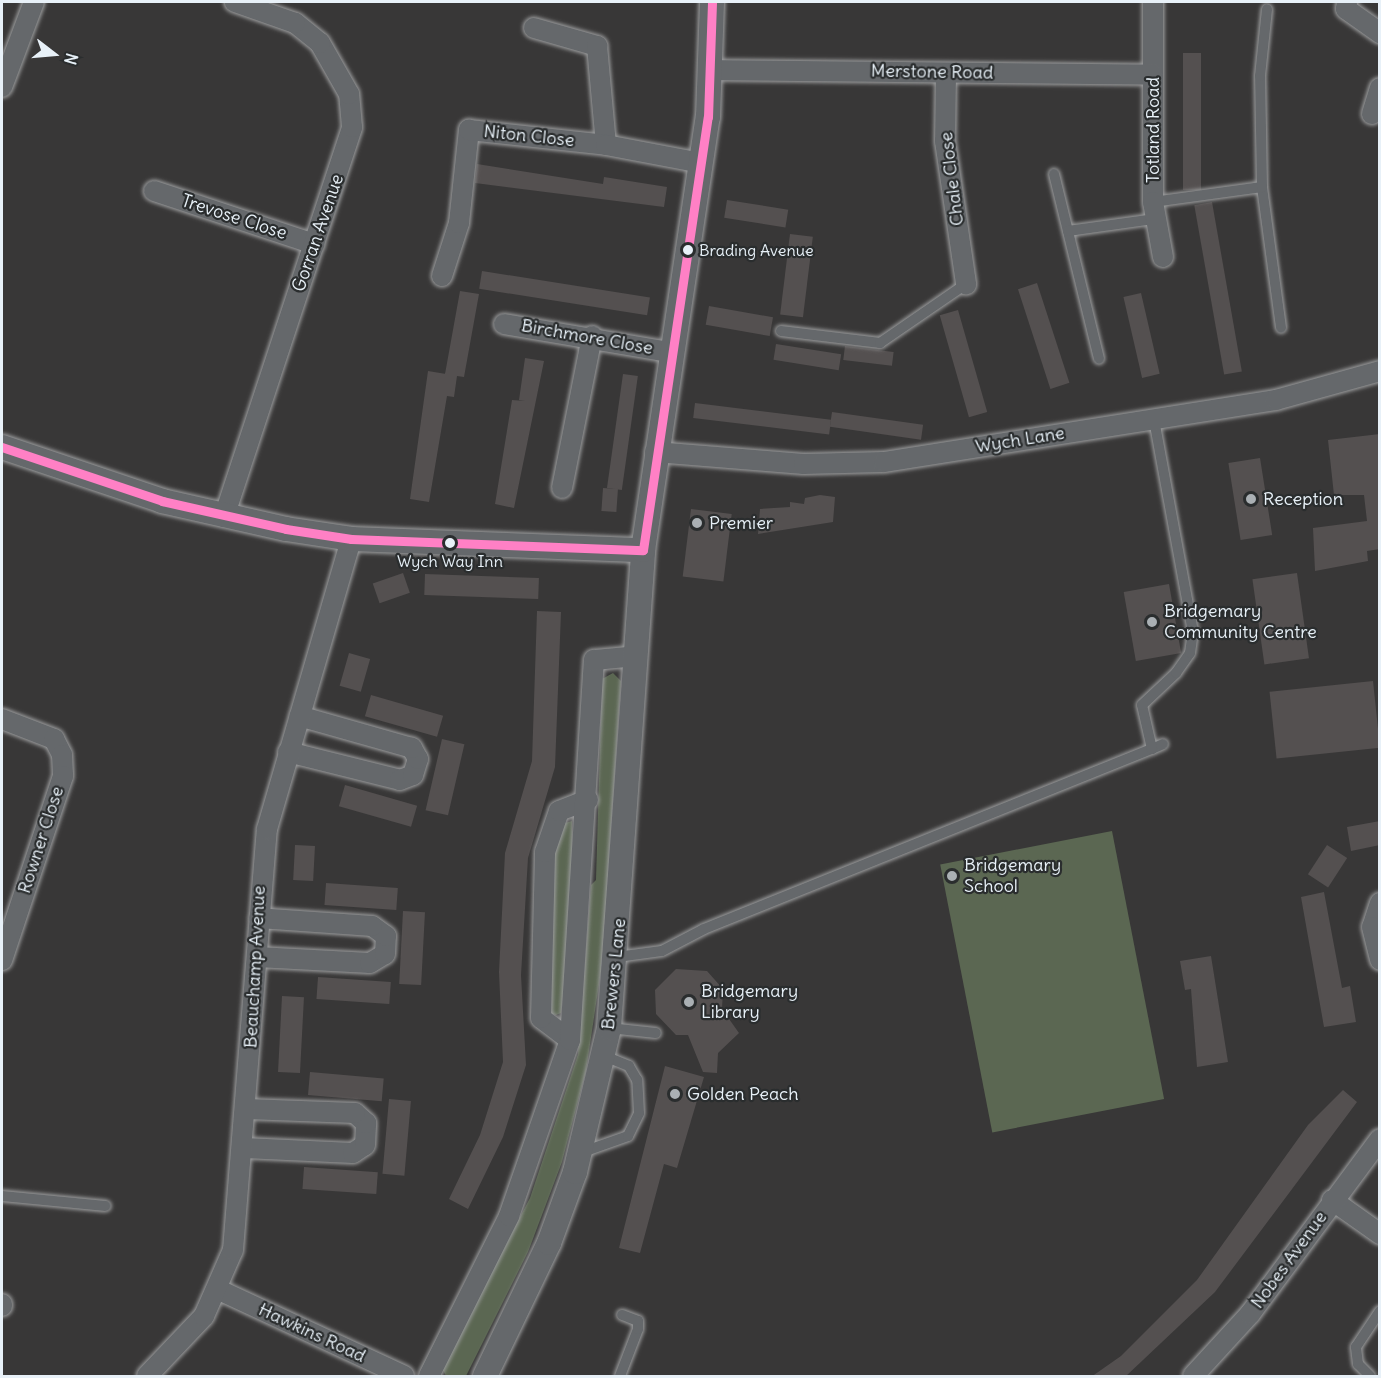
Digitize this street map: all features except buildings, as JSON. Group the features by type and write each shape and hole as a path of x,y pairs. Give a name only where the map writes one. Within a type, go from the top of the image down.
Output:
{"street":[{"path":"2,87 34,2"},
{"name":"Gorran Avenue","path":"224,517 352,127 349,94 321,43 295,22 235,2"},
{"path":"2,447 224,517 351,539 644,550 669,352 701,163 712,70 712,2"},
{"name":"Totland Road","path":"1153,2 1154,211 1163,257"},
{"path":"1347,2 1346,9 1380,33"},
{"path":"534,28 597,46 606,145"},
{"name":"Merstone Road","path":"712,70 1152,75"},
{"name":"Chale Close","path":"946,73 945,141 966,284"},
{"path":"1372,114 1380,88"},
{"name":"Niton Close","path":"442,276 459,223 469,130 606,145 701,163"},
{"name":"Trevose Close","path":"154,191 314,244"},
{"name":"Birchmore Close","path":"504,324 592,336 669,352"},
{"path":"562,488 592,336"},
{"name":"Wych Lane","path":"656,452 804,464 884,462 1276,400 1380,371"},
{"name":"Beauchamp Avenue","path":"147,1377 185,1342 219,1290 233,1250 244,1148 267,829 351,539"},
{"name":"Brewers Lane","path":"491,1374 549,1243 580,1153 604,1056 617,957 644,550"},
{"path":"429,1377 509,1216 570,1040 588,800 594,660 637,656"},
{"path":"288,752 400,780 413,775 418,759 412,748 299,716"},
{"name":"Rowner Close","path":"2,719 54,739 62,755 63,776 2,960"},
{"path":"570,1040 542,1018 545,852 559,811 588,800"},
{"path":"1380,903 1372,927 1380,960"},
{"path":"257,957 370,963 385,954 386,936 372,926 259,918"},
{"path":"244,1148 353,1154 365,1145 366,1123 355,1113 246,1109"},
{"name":"Nobes Avenue","path":"1193,1377 1250,1314 1332,1200 1380,1139"},
{"path":"1332,1200 1380,1234"},
{"name":"Hawkins Road","path":"219,1290 404,1377"}],"lane":[{"path":"1267,9 1260,76 1262,188 1281,328"},
{"path":"1054,174 1099,359"},
{"path":"1068,231 1262,188"},
{"path":"781,331 880,343 966,284"},
{"path":"1152,749 1142,705 1181,667 1190,653 1193,632 1154,419"},
{"path":"617,957 662,951 704,929 1163,744"},
{"path":"609,1028 656,1033"},
{"path":"580,1153 628,1136 639,1113 637,1080 629,1066 604,1056"},
{"path":"2,1196 106,1206"},
{"path":"1370,1377 1358,1364 1356,1347 1380,1311"},
{"path":"620,1377 639,1329 638,1321 622,1315"}],"green space":[{"path":"613,673 621,681 602,964 586,1071 562,1162 528,1252 466,1376 446,1376 441,1366 530,1198 578,1054 591,885 596,880 602,679"},
{"path":"572,821 573,907 561,1013 556,1015 545,1012 551,858 565,823"},
{"path":"1112,831 1164,1099 992,1132 940,864"}],"transit line":[{"path":"2,447 162,501 286,529 351,539 643,550 708,117 712,2"}],"place":[{"name":"Brading Avenue","path":"688,250"},
{"name":"Reception","path":"1251,499"},
{"name":"Premier","path":"697,523"},
{"name":"Wych Way Inn","path":"450,543"},
{"name":"Bridgemary Community Centre","path":"1152,622"},
{"name":"Bridgemary School","path":"952,876"},
{"name":"Bridgemary Library","path":"689,1002"},
{"name":"Golden Peach","path":"675,1094"}]}
